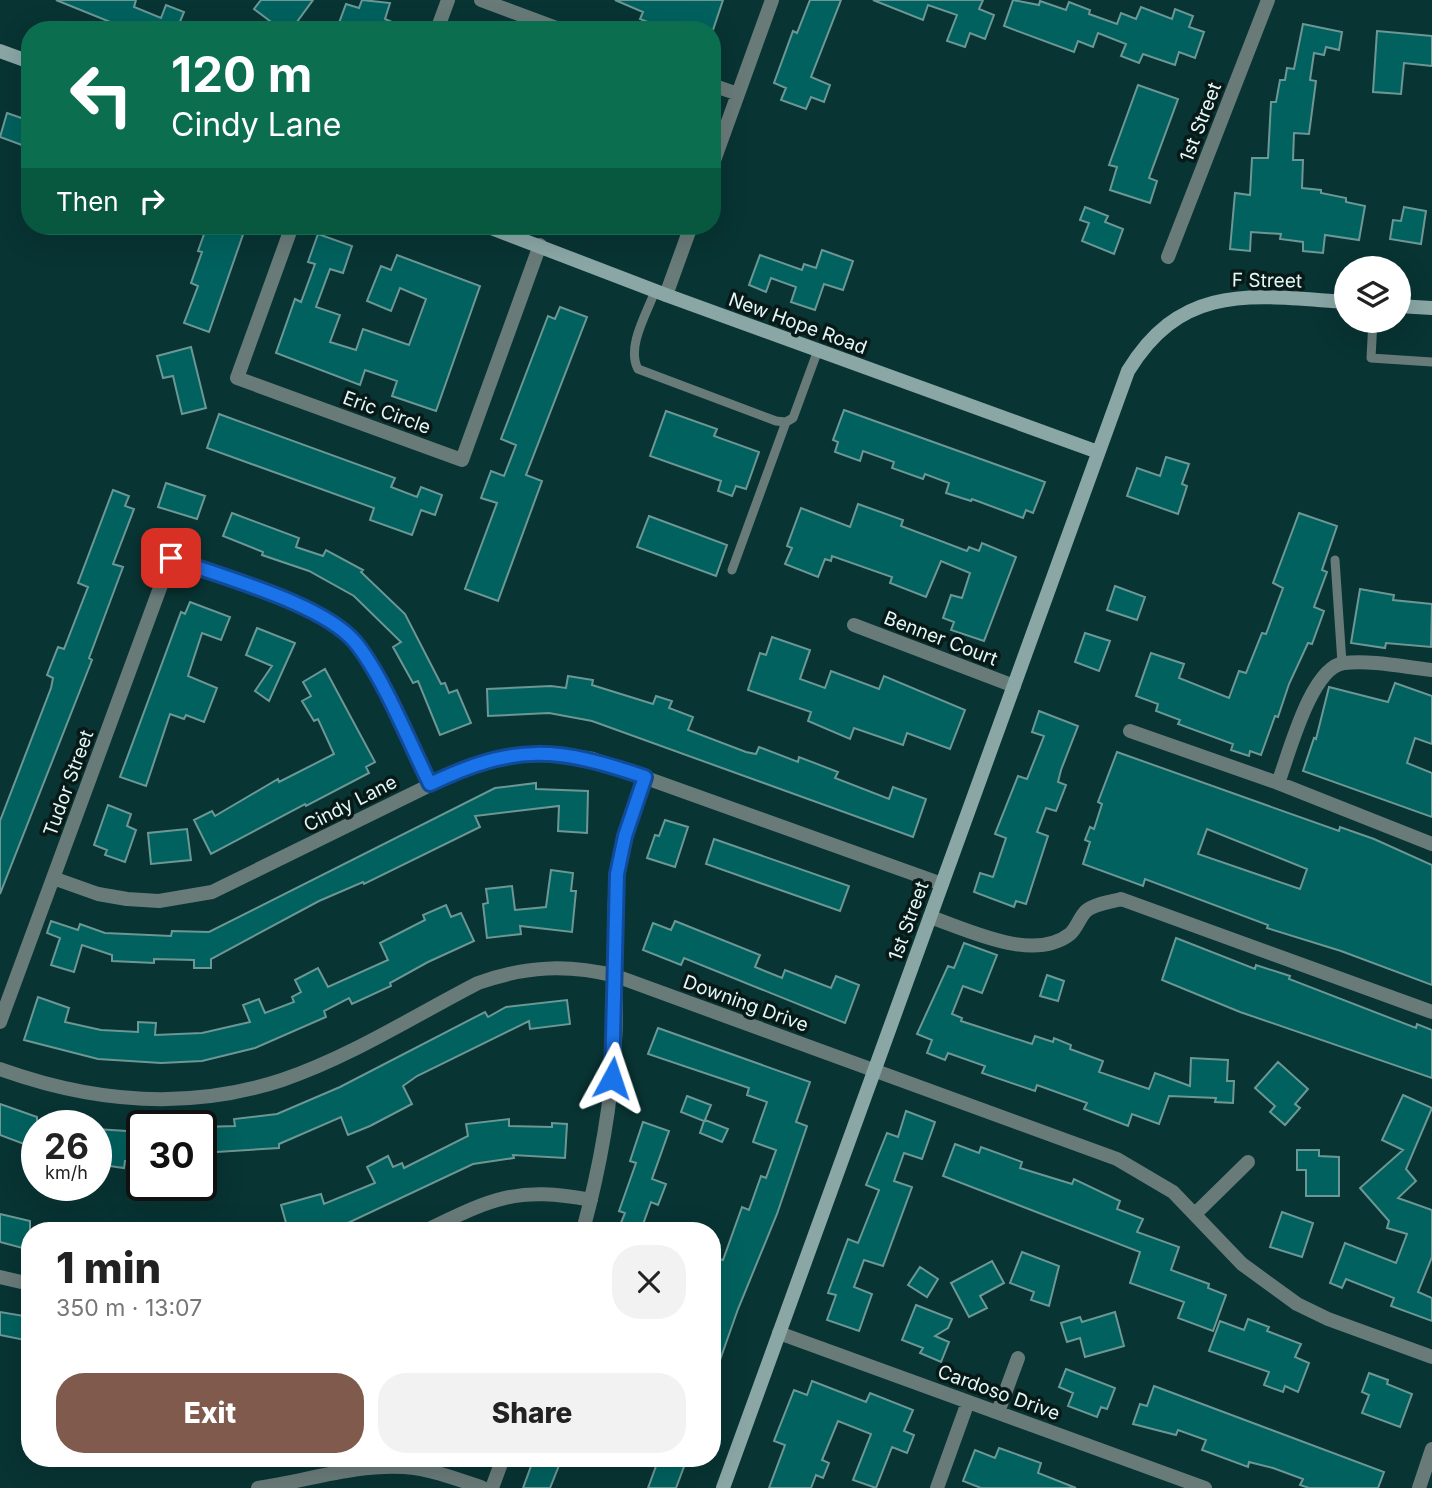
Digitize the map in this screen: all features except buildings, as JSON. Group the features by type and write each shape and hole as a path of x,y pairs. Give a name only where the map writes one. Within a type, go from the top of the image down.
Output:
{"street":[{"path":"441,21 448,0"},
{"path":"481,0 538,21"},
{"path":"721,141 772,0"},
{"name":"1st Street","path":"1168,257 1268,0"},
{"path":"0,51 21,59"},
{"path":"721,88 738,94"},
{"name":"Eric Circle","path":"289,235 237,378 462,460 540,245"},
{"name":"New Hope Road","path":"512,235 660,293 1098,452"},
{"path":"660,293 687,235"},
{"name":"F Street","path":"1131,367 1141,349 1160,329 1205,304 1231,297 1254,296 1334,301"},
{"path":"1411,307 1432,308"},
{"name":"1st Street","path":"723,1488 1131,367"},
{"name":"Tudor Street","path":"0,1021 171,558 309,610 340,628 366,658 430,784"},
{"name":"Benner Court","path":"854,625 1014,686"},
{"path":"1278,783 1314,690 1325,673 1342,663 1432,670"},
{"path":"1130,731 1278,783 1432,844"},
{"name":"Cindy Lane","path":"53,878 127,899 159,901 212,892 471,765 502,756 533,752 593,759 942,884"},
{"path":"585,1222 610,1098 616,976 617,874 625,836 645,777"},
{"path":"930,917 1000,940 1029,945 1054,943 1072,933 1087,910 1121,899 1432,1012"},
{"name":"Downing Drive","path":"0,1069 37,1082 89,1094 125,1099 201,1098 242,1091 307,1070 478,983 503,974 556,967 586,969 616,976 1117,1159 1146,1174 1196,1213 1242,1264 1297,1304 1328,1319 1432,1357"},
{"path":"1196,1213 1248,1162"},
{"path":"444,1222 480,1205 523,1193 553,1193 591,1200"},
{"path":"0,1277 21,1282"},
{"name":"Cardoso Drive","path":"779,1333 1205,1488"},
{"path":"998,1412 1018,1358"},
{"path":"937,1488 968,1402"},
{"path":"1419,1488 1432,1449"},
{"path":"258,1488 374,1467 406,1467 437,1472 483,1488"},
{"path":"492,1488 500,1467"}],"lane":[{"path":"660,293 634,350 633,360 638,369 786,422"},
{"path":"1372,333 1371,358 1432,362"},
{"path":"732,570 786,422 793,418 797,410 818,350"},
{"path":"1335,560 1342,663"}],"route":[{"path":"171,558 309,610 340,628 366,658 430,784 471,765 502,756 533,752 562,753 593,759 645,777 625,836 617,874 612,1078"}]}
